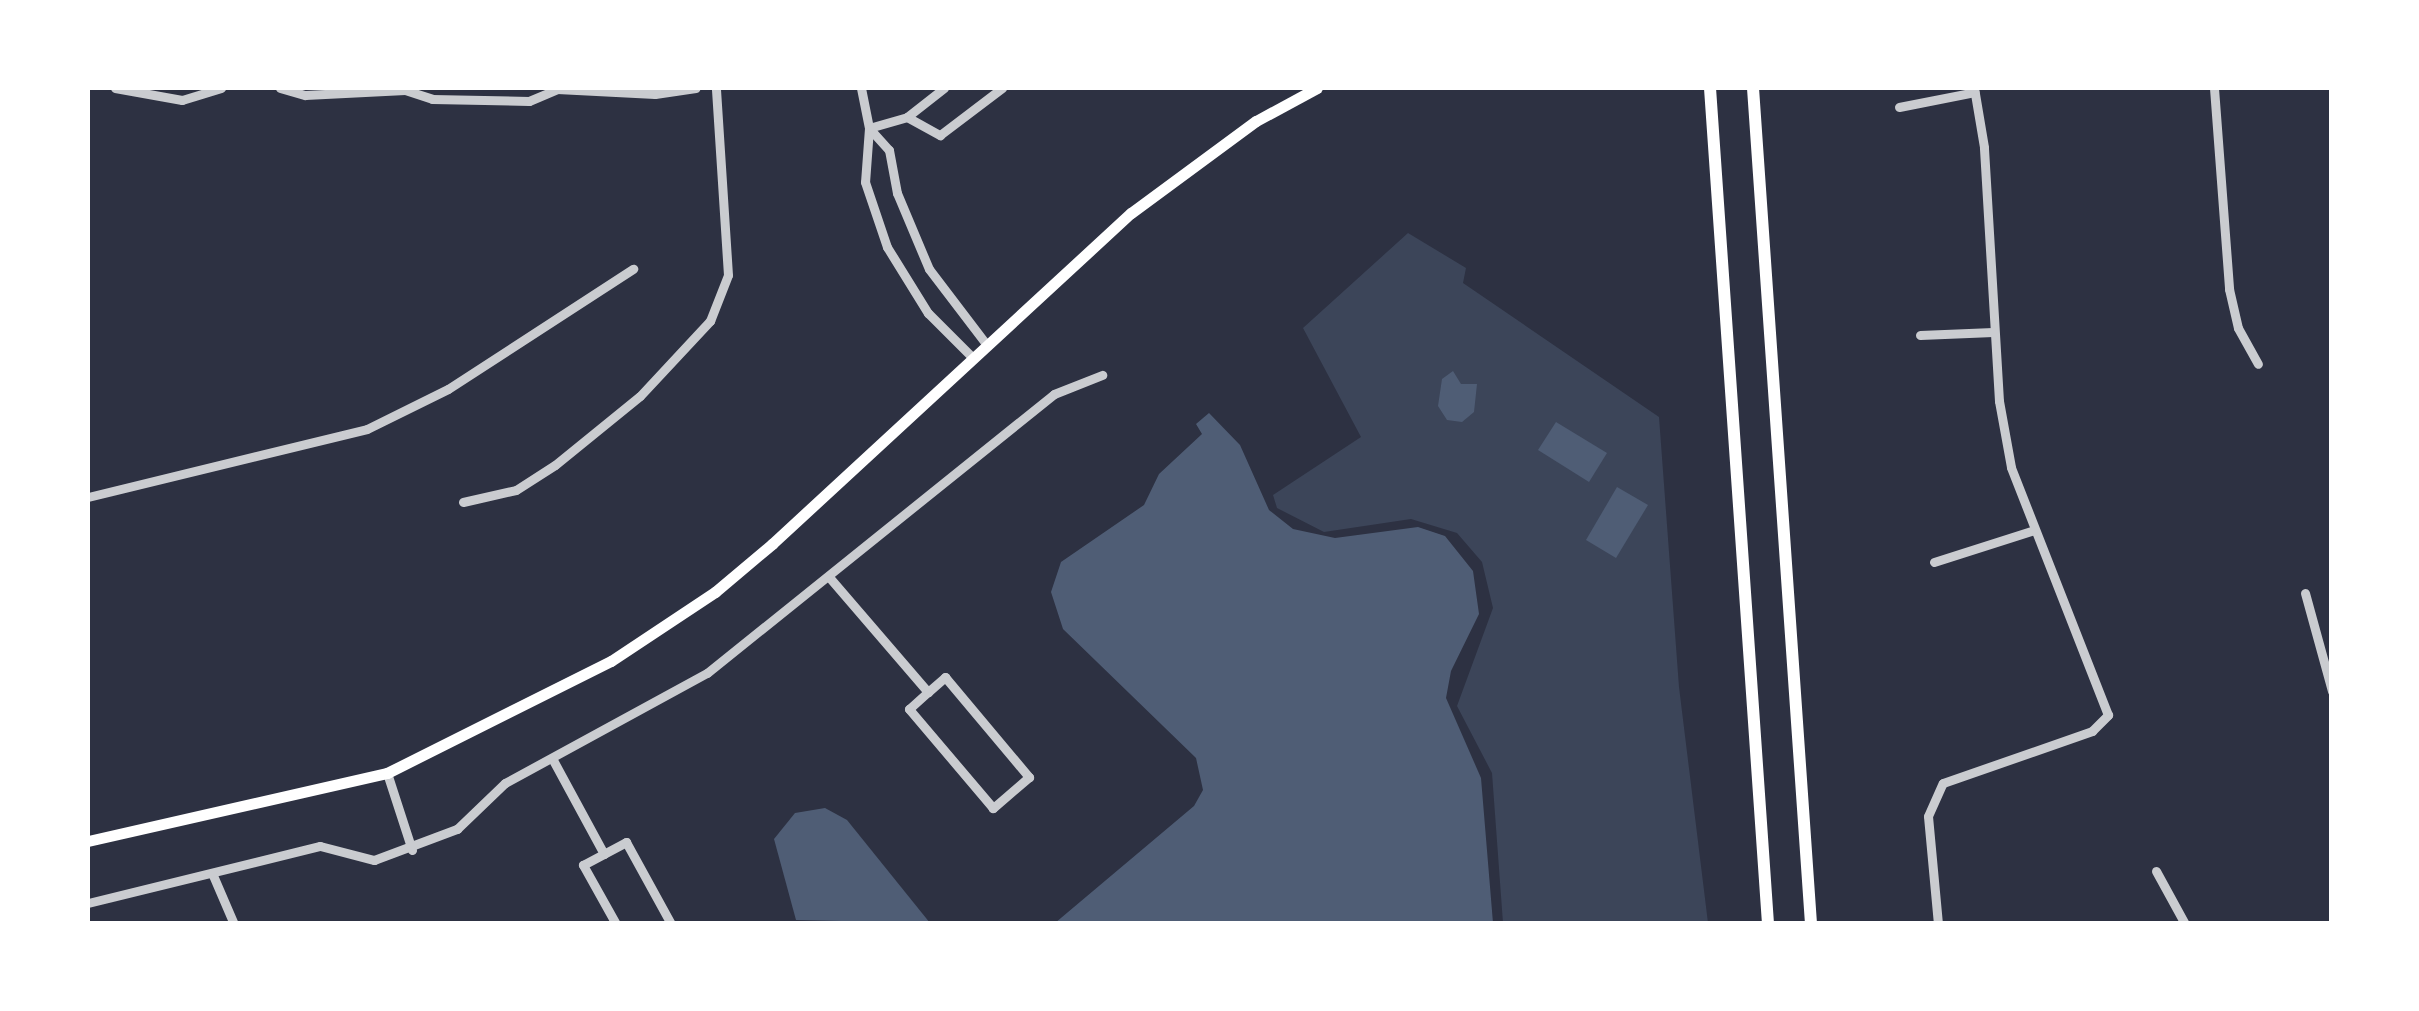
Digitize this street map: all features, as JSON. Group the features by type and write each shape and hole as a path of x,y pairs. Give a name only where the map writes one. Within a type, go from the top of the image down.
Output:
{"main road":[{"path":"88,841 387,773 554,694 664,628 772,544 1131,213 1256,121 1317,88"},
{"path":"1710,88 1768,924"},
{"path":"1753,88 1812,924"}],"street":[{"path":"115,88 171,100 221,88"},
{"path":"280,88 305,96 408,89 432,99 530,101 555,88 655,94 696,88"},
{"path":"463,502 516,490 555,466 627,407 710,321 728,275 716,88"},
{"path":"862,88 869,128 865,182 887,247 928,313 973,358"},
{"path":"869,128 907,117 944,88"},
{"path":"907,117 940,135 1002,88"},
{"path":"2214,88 2229,290 2238,328 2258,364"},
{"path":"1899,108 1975,90 1993,332 2011,467 2032,531 2108,715 2092,731 1959,774 1933,798 1928,816 1938,924"},
{"path":"869,128 889,150 897,192 929,269 987,345"},
{"path":"88,498 367,428 448,389 634,269"},
{"path":"1920,335 1993,332"},
{"path":"88,903 320,846 374,860 412,850 457,829 505,783 706,673 1054,394 1102,374"},
{"path":"1934,562 2032,531"},
{"path":"829,577 928,692"},
{"path":"2305,594 2332,691"},
{"path":"945,677 1029,777 993,808 909,709 928,692 945,677"},
{"path":"553,760 604,854"},
{"path":"387,773 412,850"},
{"path":"616,924 583,865 626,842 671,924"},
{"path":"2156,871 2185,924"},
{"path":"212,873 234,924"}],"shaded area":[{"path":"1408,233 1466,268 1463,283 1659,417 1679,687 1708,923 1503,923 1492,773 1457,706 1493,608 1482,562 1457,533 1411,519 1324,532 1277,508 1273,495 1361,437 1303,328"},
{"path":"1453,371 1461,384 1477,384 1474,412 1462,422 1447,420 1438,406 1442,379"},
{"path":"1209,413 1240,445 1269,510 1293,529 1335,538 1418,527 1445,536 1473,571 1479,614 1451,671 1446,698 1481,778 1493,923 1055,923 1194,806 1203,790 1196,758 1063,629 1051,592 1061,562 1144,505 1159,474 1202,434 1196,424"},
{"path":"1556,422 1607,453 1589,482 1538,450"},
{"path":"1617,487 1648,505 1616,558 1586,540"},
{"path":"825,808 847,820 930,923 796,920 774,839 795,813"}]}
